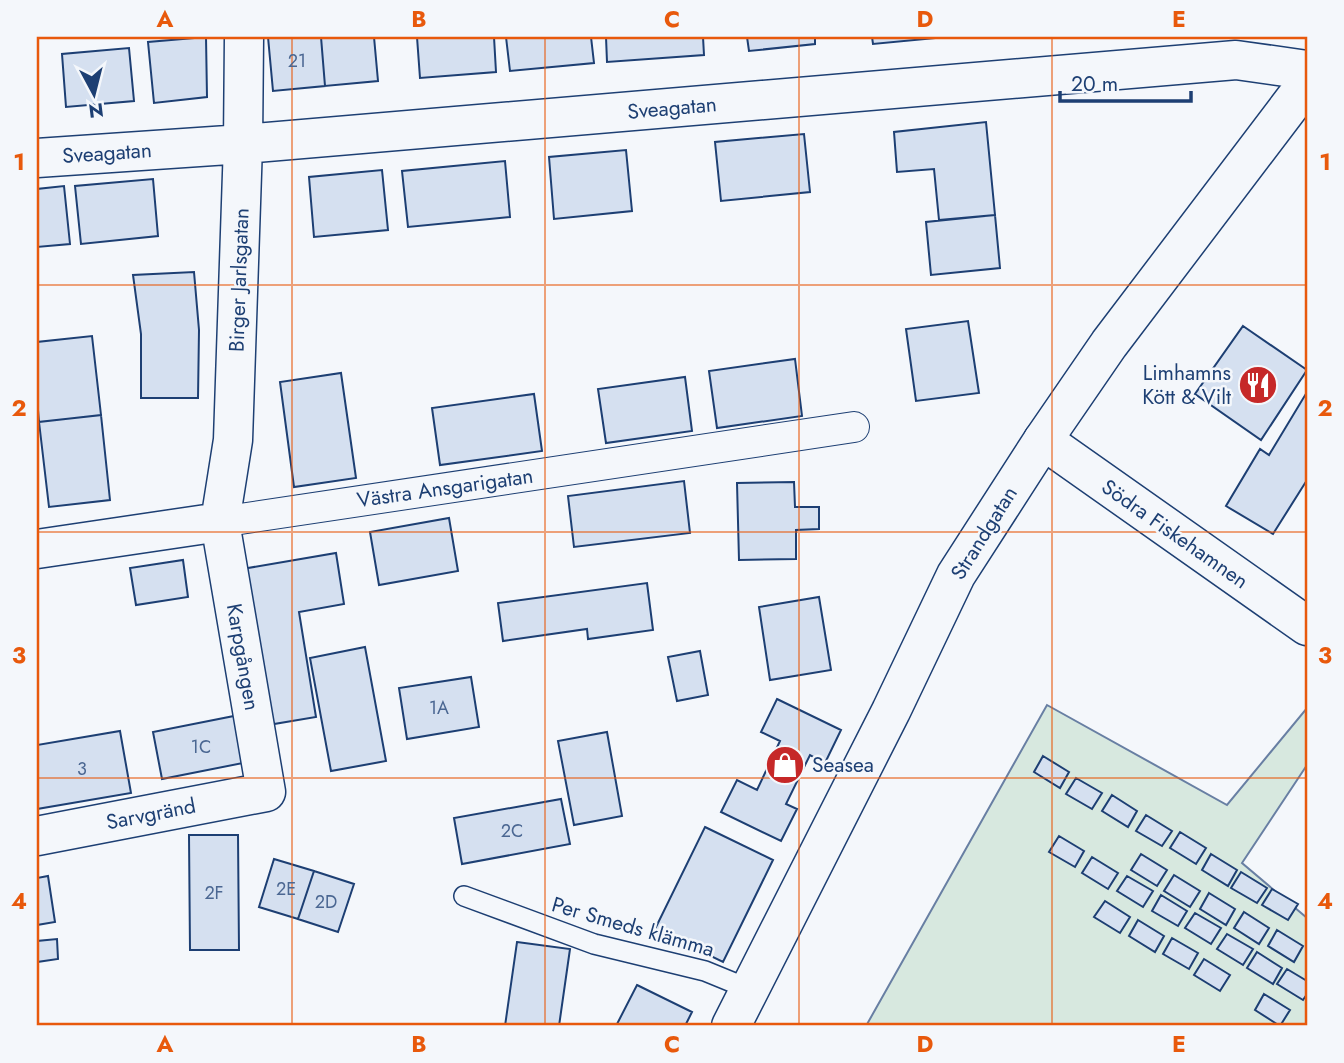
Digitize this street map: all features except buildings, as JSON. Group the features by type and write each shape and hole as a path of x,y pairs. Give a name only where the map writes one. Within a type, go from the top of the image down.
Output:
{"street":[{"name":"Birger Jarlsgatan","path":"219,522 233,440 244,37"},
{"name":"Sveagatan","path":"37,158 243,144 1236,60 1307,70"},
{"name":"Strandgatan","path":"731,1026 891,711 956,575 1109,344 1307,83"},
{"name":"Västra Ansgarigatan","path":"37,549 854,427"},
{"name":"Södra Fiskehamnen","path":"1043,440 1307,626"},
{"name":"Karpgången","path":"219,522 266,792"},
{"name":"Sarvgränd","path":"37,836 266,792"}],"lane":[{"name":"Per Smeds klämma","path":"464,895 594,944 705,971 749,989"}],"shaded area":[{"path":"1047,705 1227,805 1307,708 1307,765 1242,863 1307,918 1307,1026 866,1026"}],"place":[{"name":"Limhamns Kött & Vilt","path":"1258,385"},
{"name":"Seasea","path":"785,765"}]}
